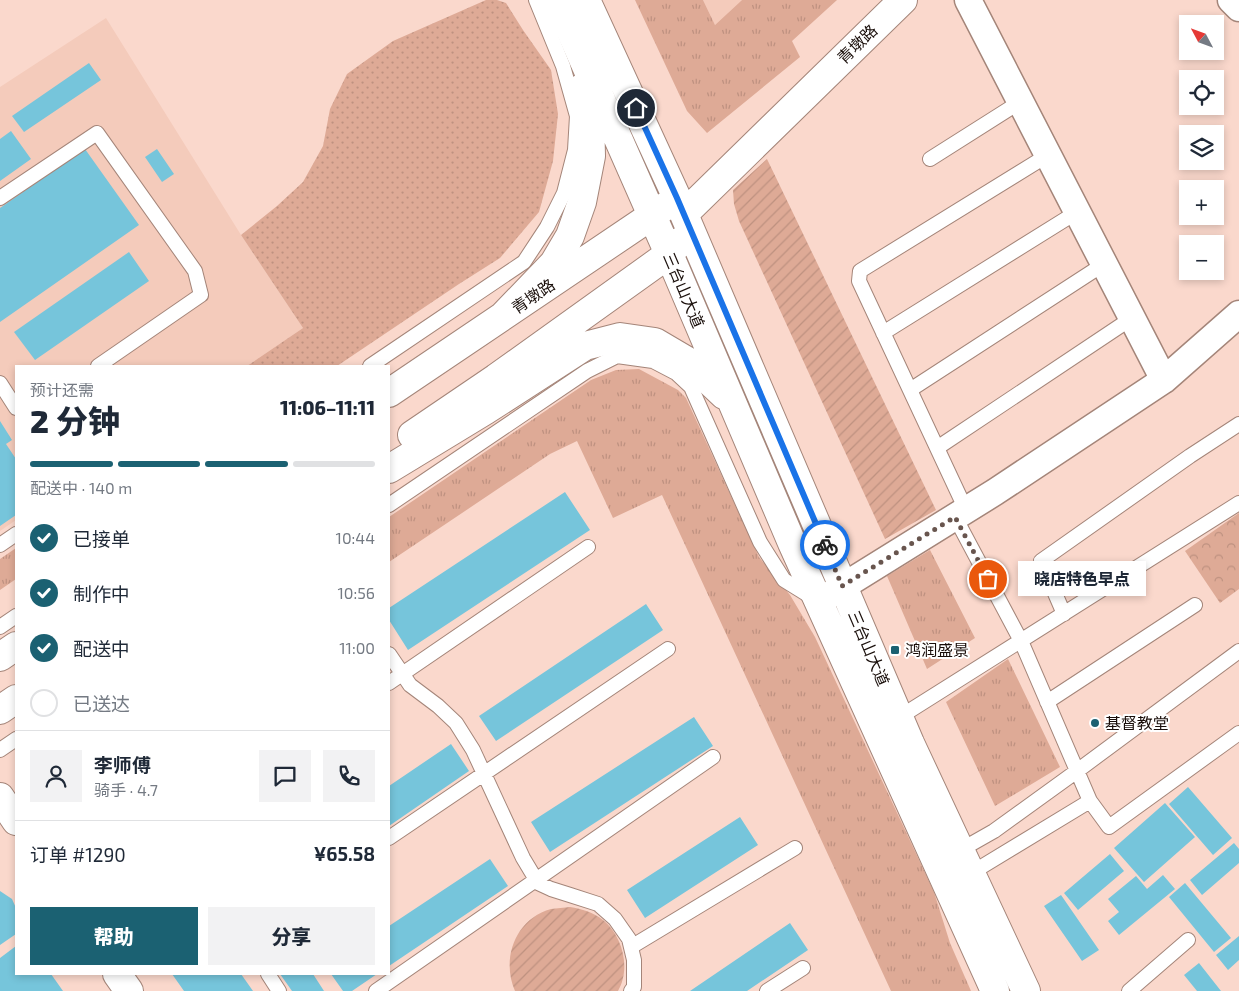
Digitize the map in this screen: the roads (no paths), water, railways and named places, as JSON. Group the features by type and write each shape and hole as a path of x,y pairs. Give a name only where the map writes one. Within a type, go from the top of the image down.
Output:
{"main road":[{"name":"三台山大道","path":"557,0 819,602 888,724 954,868 1026,991"},
{"path":"504,315 554,263 570,236 582,202 591,156 590,114 557,0"},
{"name":"三台山大道","path":"586,0 684,214 842,586 888,724"},
{"name":"青墩路","path":"390,392 652,216 684,214 902,0"},
{"path":"390,449 496,378 669,254 684,214"},
{"path":"390,468 486,410 585,346 620,337 655,342 689,362 733,404"},
{"path":"0,657 15,647"},
{"path":"0,710 15,700"},
{"path":"0,797 15,820"},
{"name":"三台山大道","path":"954,868 995,991"},
{"path":"119,975 129,991"}],"street":[{"path":"968,0 1164,380"},
{"path":"1231,0 1239,8"},
{"path":"819,602 960,514 1164,380 1239,314"}],"lane":[{"path":"371,365 524,262 547,227 564,193 575,150 577,116 563,66 536,0"},
{"path":"930,159 1020,102"},
{"path":"0,198 97,133 195,271 201,295 99,365"},
{"path":"1048,155 860,271 859,280 937,448 960,514 1021,641 1090,801 1109,827 1239,733"},
{"path":"883,333 1077,212"},
{"path":"910,390 1104,264"},
{"path":"937,448 1132,318"},
{"path":"390,504 587,372 617,356 653,361 676,373 691,387 760,542 784,580 819,602"},
{"path":"0,383 15,406"},
{"path":"1064,614 1041,561 1190,456 1239,424"},
{"path":"888,724 1239,504"},
{"path":"0,545 15,535"},
{"path":"390,682 588,547"},
{"path":"1047,702 1195,605"},
{"path":"0,627 15,617"},
{"path":"390,837 668,648"},
{"path":"954,868 994,831 1239,651"},
{"path":"390,656 410,685 438,706 456,723 473,750 523,858 538,883 550,889 598,904 615,919 629,939 634,960 634,987 631,991"},
{"path":"0,750 15,740"},
{"path":"376,991 713,757"},
{"path":"954,868 1090,801"},
{"path":"631,947 795,848"},
{"path":"1129,991 1188,940"},
{"path":"767,991 803,968"},
{"path":"269,975 279,991"}],"place":[{"name":"晓店特色早点","path":"988,579"},
{"name":"鸿润盛景","path":"895,650"},
{"name":"基督教堂","path":"1095,723"}]}
